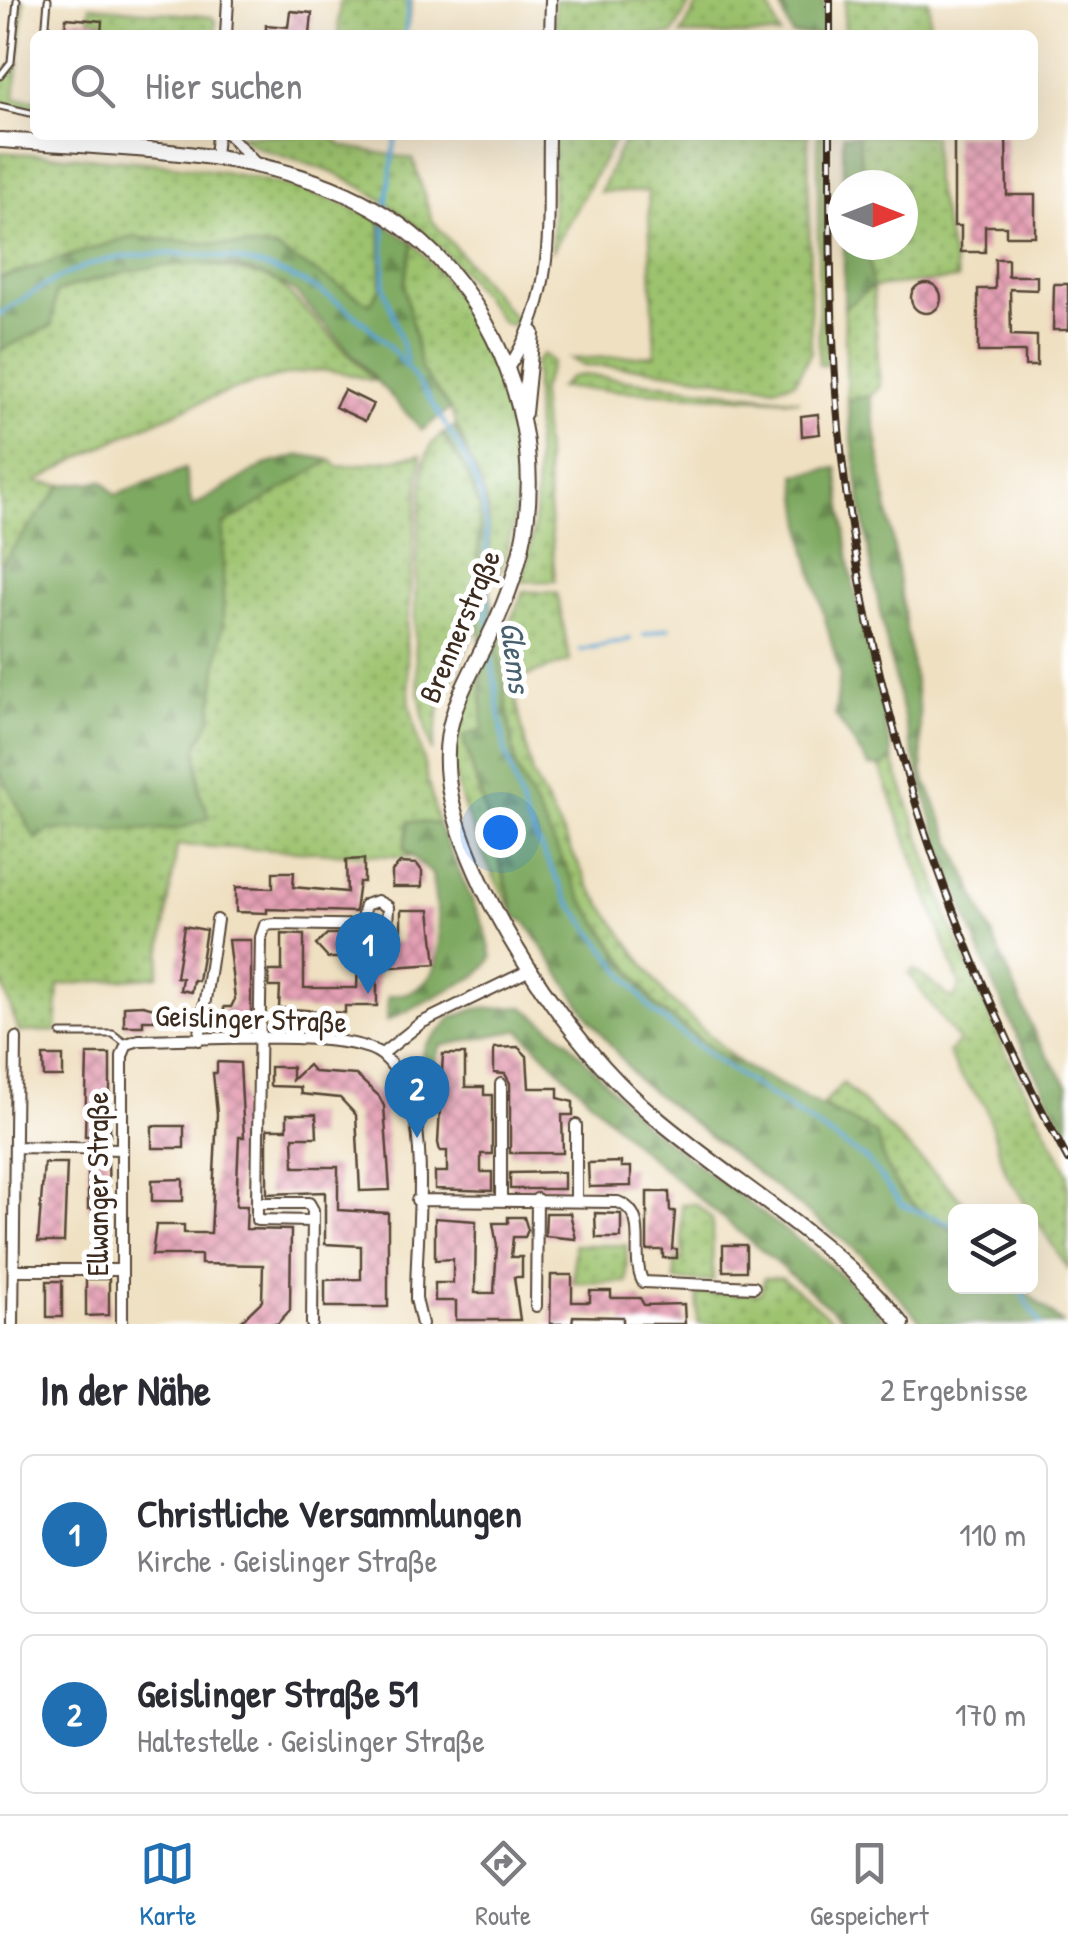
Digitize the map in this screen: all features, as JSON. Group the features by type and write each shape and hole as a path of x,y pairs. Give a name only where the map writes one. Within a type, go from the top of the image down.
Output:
{"main road":[{"name":"Brennerstraße","path":"0,140 215,158 256,164 330,184 398,221 457,279 508,370 524,418 529,513 515,574 462,684 445,742 453,811 490,902 532,969 623,1088 688,1144 840,1259 902,1324"},
{"path":"524,418 532,334"}],"street":[{"path":"226,30 228,0"},
{"path":"550,30 551,0"},
{"path":"215,158 217,140"},
{"path":"234,140 256,164"},
{"path":"508,370 532,334 547,270 549,140"},
{"path":"199,1040 218,920"},
{"path":"313,1221 257,1220 261,936 266,926 361,924"},
{"name":"Geislinger Straße","path":"382,1054 422,1023 532,969"},
{"path":"13,1324 16,1038"},
{"name":"Geislinger Straße","path":"127,1044 257,1039 337,1042 382,1054 412,1101 418,1138 416,1299 422,1324"},
{"name":"Ellwanger Straße","path":"122,1324 122,1056 127,1044"},
{"path":"501,1084 501,1198"},
{"path":"576,1125 576,1200"},
{"path":"16,1146 122,1149"},
{"path":"417,1200 576,1200 630,1206 636,1216 638,1272 642,1282 754,1287"},
{"path":"536,1200 536,1306"},
{"path":"257,1202 308,1204 313,1221 312,1324"},
{"path":"14,1270 122,1270"}],"lane":[{"path":"0,76 12,62 17,0"},
{"path":"45,30 48,0"},
{"path":"0,106 30,113"},
{"name":"Geislinger Straße","path":"61,1034 113,1034 127,1044"}],"green space":[{"path":"20,0 24,1 15,98 30,100 30,110 0,102 0,82 15,63"},
{"path":"340,0 412,0 407,30 338,30"},
{"path":"555,0 692,0 675,30 555,30"},
{"path":"700,0 767,0 778,30 684,30"},
{"path":"778,0 824,0 824,30 790,30"},
{"path":"845,0 929,0 930,30 844,30"},
{"path":"90,6 212,17 216,22 215,30 101,30 102,21 89,20"},
{"path":"335,140 342,146 413,159 432,220 517,321 512,325 503,323 449,257 388,204 327,170 247,141"},
{"path":"553,140 614,140 552,252"},
{"path":"624,140 643,140 645,152 644,140 808,140 811,352 795,382 775,387 643,368 583,366 571,359 655,355 648,191 600,192"},
{"path":"818,140 824,140 827,365 819,365"},
{"path":"843,140 858,140 862,170 843,170"},
{"path":"858,140 933,140 934,181 958,279 873,287 880,387 870,396 847,400 844,308 872,287 869,260 918,260 918,170 862,170"},
{"path":"0,152 194,168 242,176 336,201 381,221 381,287 370,304 276,249 129,237 0,278"},
{"path":"381,221 413,243 404,285 421,369 450,409 422,430 295,292 267,277 238,269 208,264 145,268 56,292 52,326 0,350 0,278 129,237 276,249 370,304 381,287"},
{"path":"413,243 469,316 505,399 514,443 516,488 511,533 498,578 490,578 488,510 482,487 450,409 421,369 404,285"},
{"path":"844,260 869,260 872,287 844,308"},
{"path":"205,264 274,278 375,381 330,371 263,381 180,411 99,448 36,482 62,485 0,565 0,350 51,326 56,292 142,266"},
{"path":"543,354 552,362 540,392 555,581 522,582 536,500 535,363"},
{"path":"583,375 799,400 559,388 571,377"},
{"path":"870,396 919,710 923,775 1037,1039 1068,1086 1068,1133 1022,1046 983,958 920,778 876,592 847,400"},
{"path":"455,426 488,510 490,591 516,768 582,899 656,1007 717,1052 876,1134 888,1169 902,1193 948,1227 948,1294 1028,1294 1063,1324 923,1324 862,1255 639,1081 588,1016 525,921 516,917 463,736 483,730 477,577 480,509 466,471 443,434"},
{"path":"442,434 466,471 480,509 479,622 440,707 432,752 418,680 416,572 424,462 432,444"},
{"path":"301,455 331,460 223,525 223,620 211,718 197,748 200,795 210,817 179,829 50,830 36,840 0,772 0,565 62,485 102,481 116,495 185,469 192,507 265,465"},
{"path":"421,455 406,641 410,705 438,824 409,821 405,849 410,857 177,845 158,976 59,985 56,1031 19,1032 0,978 0,769 50,830 179,829 209,817 200,795 197,747 211,718 223,620 223,525 331,460 339,467"},
{"path":"837,468 850,569 893,760 880,767 869,766 835,715 840,674 807,552 796,475"},
{"path":"524,591 557,593 570,661 512,681 532,774 590,887 666,996 741,1064 717,1052 657,1007 582,899 516,768 497,650"},
{"path":"481,672 483,731 463,737 513,911 469,822 454,771 455,728"},
{"path":"893,760 951,925 1004,1049 1068,1172 1068,1269 1038,1223 1038,1204 1026,1204 1006,1173 985,1105 958,1073 948,1052 959,1042 908,973 914,969 953,1000 960,986 880,767"},
{"path":"409,821 438,824 486,932 492,958 478,975 387,1021 388,996 411,991 426,982 435,968 438,951 432,874 404,849"},
{"path":"524,1007 566,1039 644,1124 816,1254 857,1289 888,1324 849,1324 636,1145 520,1030 440,1046 433,1067 423,1068 424,1050 451,1018 476,1009"},
{"path":"843,1083 966,1204 948,1204 948,1227 902,1193 888,1169 876,1134 822,1105"},
{"path":"681,1204 696,1204 712,1219 713,1281 675,1281 675,1261 683,1259"},
{"path":"574,1245 626,1245 627,1282 574,1283"},
{"path":"764,1278 782,1278 838,1324 698,1324 697,1294 761,1293"}],"building":[{"path":"290,11 312,13 310,30 266,30 266,25 288,27"},
{"path":"66,18 102,21 101,30 65,30"},
{"path":"954,140 1006,140 1007,195 1035,195 1035,236 1006,236 1006,226 985,226 985,252 961,252 961,226 954,226"},
{"path":"995,259 1008,259 1008,276 1037,276 1037,290 1010,289 1011,335 1037,336 1037,366 1025,366 1025,352 978,352 978,289 995,289"},
{"path":"926,283 940,292 941,298 932,312 926,313 912,304 911,298 920,284"},
{"path":"1054,284 1068,284 1068,330 1053,330"},
{"path":"344,390 373,404 365,421 335,407"},
{"path":"818,414 820,434 802,436 801,416"},
{"path":"364,859 364,882 359,882 355,912 236,912 236,887 273,888 273,872 294,872 293,887 347,892 346,860"},
{"path":"400,863 417,864 422,871 422,887 392,887 392,871"},
{"path":"401,910 430,910 436,964 377,968 377,1006 345,1006 345,1013 279,1008 280,987 269,987 269,971 282,971 282,934 304,935 304,988 357,988 359,934 378,935 378,942 401,942"},
{"path":"184,926 206,930 198,981 193,980 191,992 180,990 182,978 176,977"},
{"path":"327,934 339,934 350,946 338,958 328,958 316,945"},
{"path":"228,940 251,940 251,1020 224,1020 224,1007 231,1007 235,999"},
{"path":"124,1006 154,1008 155,1020 143,1020 143,1026 124,1026"},
{"path":"518,1047 527,1056 529,1088 558,1088 558,1098 573,1102 573,1115 562,1115 563,1153 510,1153 510,1083 505,1074 494,1073 494,1048"},
{"path":"87,1054 110,1054 110,1136 85,1136"},
{"path":"443,1054 465,1054 465,1087 484,1087 484,1095 492,1095 492,1154 481,1154 481,1172 492,1172 492,1191 435,1189 435,1172 447,1172 447,1151 440,1151 438,1143"},
{"path":"43,1056 63,1056 63,1077 44,1077"},
{"path":"217,1062 240,1063 244,1137 239,1137 236,1206 247,1206 246,1229 291,1230 290,1310 277,1324 238,1324 262,1301 263,1265 201,1264 201,1255 152,1255 156,1225 184,1225 184,1233 211,1233 217,1114 213,1073 217,1073"},
{"path":"308,1065 314,1072 356,1075 379,1096 384,1106 390,1190 360,1191 356,1115 340,1098 301,1094 300,1087 270,1086 270,1067 292,1067 292,1080"},
{"path":"287,1114 316,1114 317,1137 293,1137 294,1167 338,1167 338,1210 388,1213 388,1307 325,1307 325,1280 361,1279 361,1246 325,1244 325,1192 267,1194 267,1129 287,1129"},
{"path":"152,1126 184,1126 184,1148 152,1148"},
{"path":"88,1158 108,1158 109,1203 99,1203 99,1209 88,1209"},
{"path":"621,1162 621,1167 631,1167 631,1186 589,1187 588,1163"},
{"path":"44,1163 67,1163 64,1242 38,1242"},
{"path":"564,1172 564,1189 510,1189 510,1173"},
{"path":"183,1179 183,1201 152,1201 152,1180"},
{"path":"647,1192 669,1192 670,1211 675,1211 672,1249 677,1249 677,1258 663,1258 663,1250 647,1250"},
{"path":"546,1213 570,1213 576,1239 545,1236"},
{"path":"595,1213 621,1214 621,1238 596,1238"},
{"path":"508,1217 524,1217 528,1230 525,1237 513,1237 511,1257 522,1257 522,1277 514,1277 520,1320 456,1320 456,1301 435,1301 435,1283 453,1283 453,1259 435,1260 435,1218 476,1221 475,1293 494,1293 497,1246 493,1223 508,1223"},
{"path":"723,1245 746,1245 746,1271 723,1271"},
{"path":"551,1275 572,1275 572,1302 590,1302 590,1291 611,1291 611,1298 640,1298 644,1305 684,1304 685,1324 623,1324 623,1317 573,1316 572,1324 550,1324"},
{"path":"86,1279 109,1279 109,1315 86,1316"},
{"path":"47,1281 62,1281 62,1317 47,1317"}],"waterway":[{"path":"406,30 409,0"},
{"path":"385,214 395,140"},
{"path":"384,224 384,287 407,361"},
{"name":"Glems","path":"0,314 75,270 106,260 147,255 211,256 252,263 324,293 355,315 411,373 465,457 484,511 488,624"},
{"path":"644,635 669,628"},
{"path":"581,650 630,639"},
{"name":"Glems","path":"490,649 505,751 527,821 567,899 653,1012 716,1060 867,1160 902,1205 948,1223"},
{"name":"Glems","path":"1022,1294 1040,1324"}],"railway":[{"path":"830,0 830,30"},
{"path":"830,140 835,384 856,559 874,649 922,824 953,910 1026,1078 1068,1160"}],"place":[{"name":"Christliche Versammlungen","path":"368,994"},
{"name":"Geislinger Straße 51","path":"417,1138"}]}
